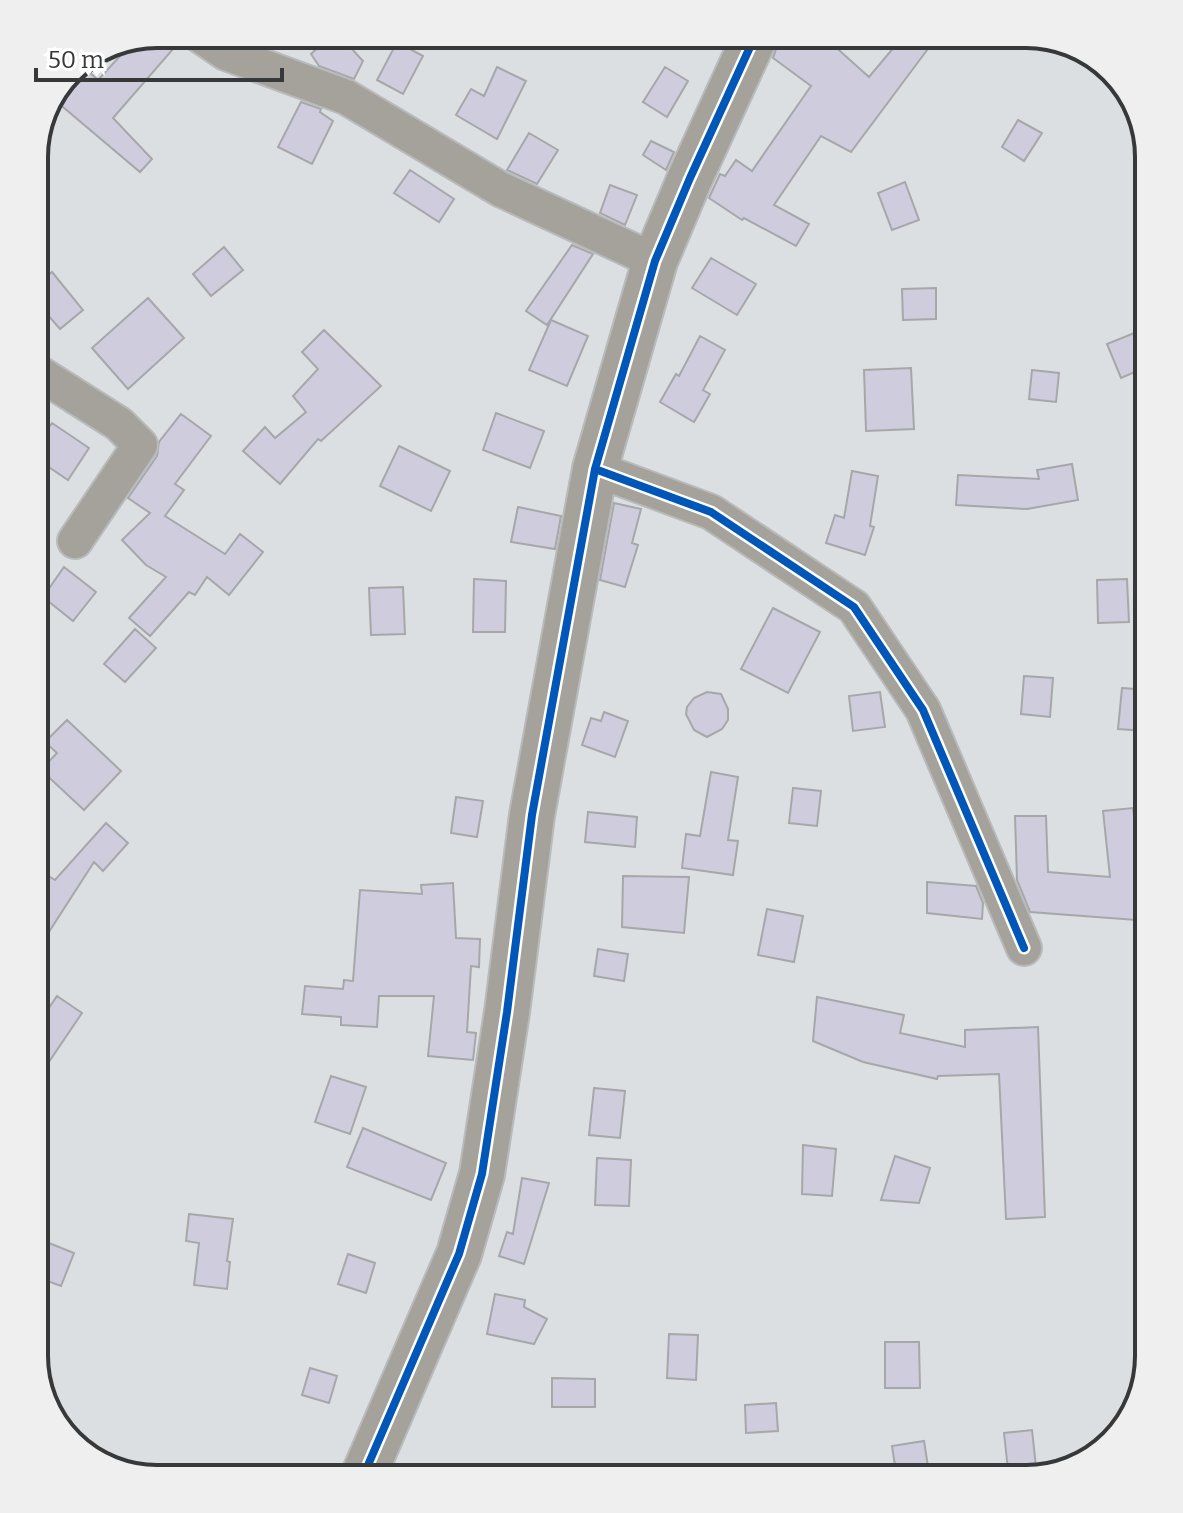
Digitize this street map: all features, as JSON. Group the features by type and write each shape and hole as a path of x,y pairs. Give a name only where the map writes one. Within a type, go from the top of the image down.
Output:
{"street":[{"path":"219,48 346,97 500,189 655,261"},
{"path":"368,1465 459,1254 482,1174 507,1012 532,815 595,469 655,261 750,48"},
{"path":"48,379 119,424 140,445 75,541"},
{"path":"595,469 711,512 854,607 923,710 1024,948"}],"building":[{"path":"174,48 113,118 152,159 140,172 61,105 70,91 89,72 98,80 122,54 143,49"},
{"path":"318,48 351,48 363,61 354,79 319,66 311,54"},
{"path":"394,48 408,48 423,56 403,94 377,80"},
{"path":"776,48 837,48 869,77 893,48 929,48 851,152 821,136 774,205 809,224 796,246 744,218 742,220 709,198 720,174 725,176 736,160 752,171 811,86 773,58"},
{"path":"497,67 526,81 497,139 456,115 471,89 484,96"},
{"path":"665,67 688,81 667,117 643,102"},
{"path":"301,102 321,109 320,112 333,121 312,164 278,147"},
{"path":"1018,120 1042,133 1024,161 1002,147"},
{"path":"529,133 558,150 537,184 507,170"},
{"path":"651,141 674,152 666,170 643,155"},
{"path":"410,170 454,199 439,222 394,193"},
{"path":"905,182 919,220 892,230 878,193"},
{"path":"610,185 637,195 625,225 600,213"},
{"path":"572,245 593,254 547,325 526,311"},
{"path":"224,247 243,270 211,296 193,274"},
{"path":"711,258 756,284 737,315 692,288"},
{"path":"52,272 83,310 60,329 48,315 48,275"},
{"path":"936,288 936,319 903,320 902,289"},
{"path":"148,298 184,338 128,389 92,348"},
{"path":"551,320 588,336 567,386 529,370"},
{"path":"324,330 381,386 321,441 318,439 280,484 243,451 265,427 275,438 306,412 293,396 318,369 302,352"},
{"path":"1135,333 1135,372 1121,378 1107,344"},
{"path":"700,336 725,350 703,390 710,394 694,422 660,402 676,374 679,376"},
{"path":"911,368 914,429 866,431 864,370"},
{"path":"1032,370 1059,373 1056,402 1029,399"},
{"path":"496,413 544,431 530,468 483,450"},
{"path":"181,414 211,436 175,484 184,490 165,516 225,554 240,534 263,552 229,595 207,577 195,595 189,592 150,636 129,618 166,577 146,565 122,540 150,513 128,498 157,456 159,442"},
{"path":"52,423 89,448 68,480 48,466 48,429"},
{"path":"399,446 450,471 431,511 380,486"},
{"path":"1072,464 1078,500 1027,509 956,505 958,475 1039,479 1037,470"},
{"path":"852,471 878,476 870,526 874,527 865,555 826,543 835,515 844,518"},
{"path":"614,503 641,509 632,543 638,545 625,587 600,580"},
{"path":"518,507 561,516 555,549 511,542"},
{"path":"64,567 96,592 73,621 48,601 48,590"},
{"path":"474,579 506,581 505,632 473,632"},
{"path":"1127,579 1129,622 1098,623 1097,580"},
{"path":"403,587 405,634 371,635 369,588"},
{"path":"773,608 820,632 788,693 741,669"},
{"path":"135,629 156,648 125,682 104,664"},
{"path":"1024,676 1053,678 1050,717 1021,714"},
{"path":"1122,688 1135,689 1135,730 1118,729"},
{"path":"707,692 721,694 728,709 728,720 722,729 707,737 694,730 686,714 694,698"},
{"path":"880,692 885,727 853,731 849,696"},
{"path":"604,712 628,721 615,757 582,745 591,718 601,721"},
{"path":"67,720 121,771 84,810 48,777 48,763 57,753 48,745 48,739"},
{"path":"711,772 738,777 728,840 738,841 733,875 682,868 686,834 700,836"},
{"path":"793,788 821,791 817,826 789,823"},
{"path":"456,797 483,801 477,837 451,833"},
{"path":"1133,808 1135,920 1030,912 1017,880 1015,816 1046,816 1048,872 1110,877 1103,811"},
{"path":"588,812 637,817 635,847 585,842"},
{"path":"106,823 128,843 103,871 94,862 48,933 48,876 55,880"},
{"path":"623,876 689,877 684,933 622,927"},
{"path":"927,882 976,886 983,903 982,919 927,913"},
{"path":"453,883 456,938 480,939 479,967 471,966 467,1032 476,1033 473,1060 428,1056 434,996 379,996 377,1027 341,1025 341,1017 302,1014 305,986 343,989 344,980 353,981 360,890 422,894 421,885"},
{"path":"767,909 803,916 794,962 758,955"},
{"path":"598,949 628,954 624,981 594,976"},
{"path":"57,996 82,1013 48,1063 48,1009"},
{"path":"817,997 904,1015 900,1033 965,1047 965,1030 1038,1027 1045,1217 1006,1219 999,1074 938,1076 937,1079 863,1062 813,1041"},
{"path":"331,1076 366,1087 350,1134 315,1122"},
{"path":"594,1088 625,1091 620,1138 589,1135"},
{"path":"363,1128 446,1163 431,1200 347,1167"},
{"path":"803,1145 836,1149 832,1196 802,1194"},
{"path":"895,1156 930,1168 919,1203 881,1200"},
{"path":"597,1158 631,1160 629,1206 595,1205"},
{"path":"522,1178 549,1183 524,1264 499,1256 507,1232 513,1234"},
{"path":"189,1214 233,1219 227,1289 194,1285 199,1243 186,1241"},
{"path":"48,1243 74,1253 61,1286 48,1281"},
{"path":"348,1254 375,1263 366,1293 338,1284"},
{"path":"495,1294 525,1300 524,1307 547,1319 534,1344 487,1334"},
{"path":"669,1334 698,1335 696,1380 667,1378"},
{"path":"885,1342 919,1342 920,1388 885,1388"},
{"path":"310,1368 337,1376 329,1403 302,1395"},
{"path":"552,1378 595,1379 595,1407 552,1407"},
{"path":"776,1403 778,1431 746,1433 745,1405"},
{"path":"1032,1430 1036,1464 1007,1465 1004,1433"},
{"path":"924,1441 928,1465 895,1465 892,1446"}],"cycle path":[{"path":"368,1465 459,1254 482,1174 507,1012 532,815 595,469 655,261 750,48"},
{"path":"595,469 711,512 854,607 923,710 1024,948"}]}
